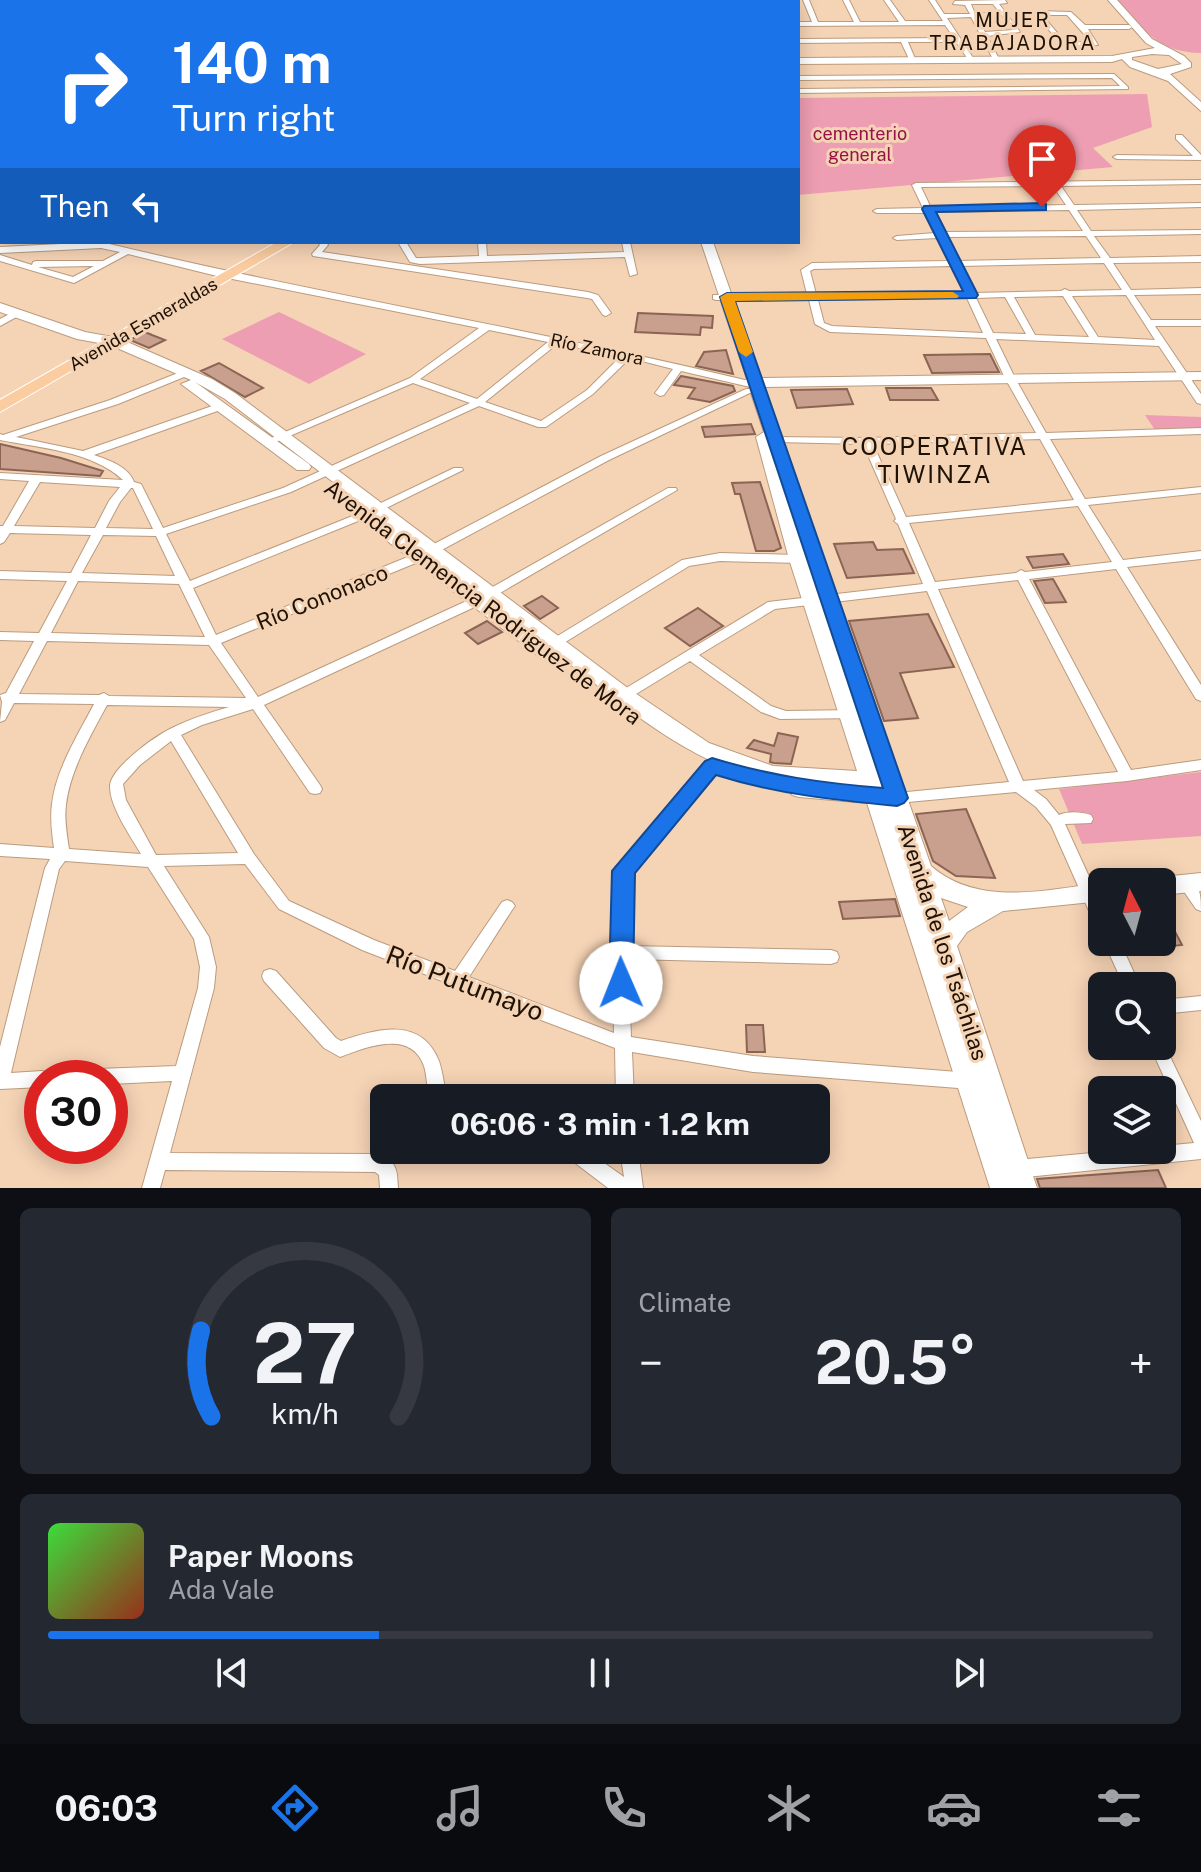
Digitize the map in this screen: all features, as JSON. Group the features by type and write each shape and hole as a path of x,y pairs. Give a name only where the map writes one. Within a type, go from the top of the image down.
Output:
{"main road":[{"path":"1104,0 1141,41 1127,61 1172,79 1201,108"},
{"path":"1112,0 1149,41 1185,60 1184,76 1201,93"},
{"path":"800,63 973,63 1112,59 1131,54 1174,55 1201,60"},
{"path":"800,63 1101,63 1143,68 1186,68 1201,60"},
{"name":"Avenida Esmeraldas","path":"0,407 270,244"},
{"name":"Avenida Esmeraldas","path":"223,274 283,244"},
{"name":"Avenida de los Tsáchilas","path":"697,244 722,297"},
{"name":"Avenida de los Tsáchilas","path":"708,244 752,387 798,559 821,599"},
{"name":"Avenida Clemencia Rodríguez de Mora","path":"0,307 104,343 181,375 274,439 712,766 776,785 885,789"},
{"name":"Avenida Esmeraldas","path":"0,395 104,343"},
{"name":"Río Zamora","path":"752,387 1194,379"},
{"name":"Avenida de los Tsáchilas","path":"752,387 776,439 821,599 1010,1179"},
{"name":"Avenida Clemencia Rodríguez de Mora","path":"618,698 702,748 747,767 785,776 885,789"},
{"name":"Avenida de los Tsáchilas","path":"885,789 921,872 945,947 978,1080"},
{"path":"921,872 950,893 977,900 1001,902 1088,893"},
{"path":"945,947 956,928 1001,902"}],"street":[{"path":"806,0 816,24"},
{"path":"846,0 858,24"},
{"path":"887,0 904,27"},
{"path":"932,0 973,63 997,89"},
{"path":"982,2 1003,33"},
{"path":"953,30 1017,32 995,2"},
{"path":"955,3 1005,2"},
{"path":"967,3 996,59"},
{"path":"1083,27 1096,44 1063,44 1037,13 1069,13 1083,27 1129,27"},
{"path":"800,32 904,27 991,15"},
{"path":"800,24 904,27"},
{"path":"800,41 959,40"},
{"path":"904,41 913,61"},
{"path":"863,65 876,90"},
{"path":"800,78 1115,76 1126,88 800,91"},
{"path":"984,77 987,89"},
{"path":"1179,137 1200,158"},
{"path":"1117,157 1200,158"},
{"path":"1201,182 917,184 1012,381 1081,502 1201,696"},
{"path":"1055,183 1162,343 1194,379 1201,401"},
{"path":"877,211 1201,205"},
{"path":"897,238 1201,232"},
{"path":"323,244 316,254 588,295 595,297 606,313"},
{"path":"403,244 416,261 629,254"},
{"path":"482,244 483,259"},
{"path":"547,244 549,258"},
{"path":"626,244 633,274"},
{"name":"Río Zamora","path":"0,250 85,245 126,252 628,355 752,387"},
{"path":"0,258 74,280 126,252"},
{"path":"1162,343 823,327 805,270 812,266 954,262 1201,259"},
{"path":"25,264 106,263"},
{"path":"722,297 1201,291"},
{"path":"1065,292 1095,340"},
{"path":"1008,295 1032,337"},
{"path":"0,323 17,313"},
{"path":"1148,323 1201,323"},
{"path":"274,439 413,380 487,327"},
{"path":"2,532 158,533 322,475 478,403 556,340"},
{"path":"413,380 533,423 548,423 590,392 628,355"},
{"path":"660,393 679,367"},
{"path":"2,438 114,402 181,375"},
{"name":"Río Cononaco","path":"0,636 213,641 425,554 605,458 752,387"},
{"path":"83,455 216,398"},
{"path":"776,439 867,441 1201,431"},
{"path":"0,717 4,698 43,637 129,479 125,473 83,455 2,438"},
{"path":"867,441 1018,786 1041,803 1057,822 1088,879"},
{"path":"0,575 185,583 370,512 458,470"},
{"path":"0,476 137,486 213,641 315,789"},
{"path":"2,532 36,479"},
{"path":"151,1188 206,988 206,951 201,937 152,861 119,800 116,784 120,776 173,733 254,704 484,597 672,490"},
{"path":"900,521 1201,490"},
{"path":"618,698 760,610 784,602 1201,555"},
{"path":"550,646 686,563 720,557 798,559"},
{"path":"1021,574 1127,776"},
{"path":"690,655 766,709 785,716 860,714"},
{"path":"4,698 254,704"},
{"path":"24,1080 0,1081 6,1035 52,868 62,853 58,821 60,798 104,698"},
{"name":"Río Putumayo","path":"173,733 249,858 284,905 368,945 622,1043 769,1066 978,1080"},
{"path":"885,789 1018,786 1127,776 1201,765"},
{"path":"624,1084 620,952 623,871 712,766"},
{"path":"1057,822 1065,818 1086,819"},
{"path":"0,850 152,861 249,858"},
{"path":"1194,883 1201,905"},
{"path":"457,981 507,906"},
{"path":"620,952 831,957"},
{"path":"270,976 330,1043 340,1049 380,1036 400,1036 418,1045 432,1062 436,1084"},
{"path":"1176,1006 1201,1003"},
{"path":"1164,1060 1201,1140"},
{"path":"128,1076 184,1073"},
{"path":"1010,1179 1201,1151"},
{"path":"157,1161 377,1163 389,1179"},
{"path":"591,1164 623,1188"},
{"path":"631,1164 634,1188"}],"green space":[{"path":"1116,0 1201,0 1201,53 1162,44"},
{"name":"cementerio general","path":"1147,94 1152,127 1093,148 1113,167 800,195 800,98"},
{"path":"279,312 366,354 309,384 222,339"},
{"path":"1145,415 1201,417 1201,430 1155,430"},
{"path":"1201,772 1201,836 1082,844 1059,789"}],"building":[{"path":"638,313 713,316 712,328 701,327 700,335 635,332"},
{"path":"145,332 165,340 149,348 130,340"},
{"path":"726,350 733,374 696,366 704,352"},
{"path":"990,354 999,372 932,373 924,355"},
{"path":"219,363 263,388 245,397 201,371"},
{"path":"681,376 733,386 735,391 710,402 688,398 695,388 674,385"},
{"path":"886,388 931,388 938,400 890,400"},
{"path":"847,389 853,404 797,408 791,390"},
{"path":"751,424 755,434 705,437 702,427"},
{"path":"0,444 103,471 100,476 0,469"},
{"path":"760,482 781,548 774,551 756,551 740,494 735,494 732,483"},
{"path":"873,542 877,550 903,549 914,573 847,578 834,544"},
{"path":"1063,554 1069,564 1033,568 1027,557"},
{"path":"1053,579 1066,602 1045,603 1034,581"},
{"path":"542,596 558,608 540,619 524,606"},
{"path":"698,608 723,626 690,646 665,628"},
{"path":"928,614 954,667 900,673 918,718 884,721 849,621"},
{"path":"487,621 502,632 478,644 465,633"},
{"path":"778,733 798,737 791,764 770,762 771,754 747,748 754,740 774,746"},
{"path":"966,809 995,878 956,876 933,861 916,814"},
{"path":"895,899 900,916 843,919 839,902"},
{"path":"746,1025 763,1025 765,1052 747,1052"},
{"path":"1158,1170 1166,1188 1040,1188 1037,1179"}],"slow traffic":[{"path":"746,352 727,297 953,296"}],"district":[{"name":"MUJER TRABAJADORA","path":"1013,32"},
{"name":"COOPERATIVA TIWINZA","path":"935,460"}],"route":[{"path":"621,983 623,871 712,766 762,782 838,794 897,798 727,297 971,295 928,209 1042,207"}]}
